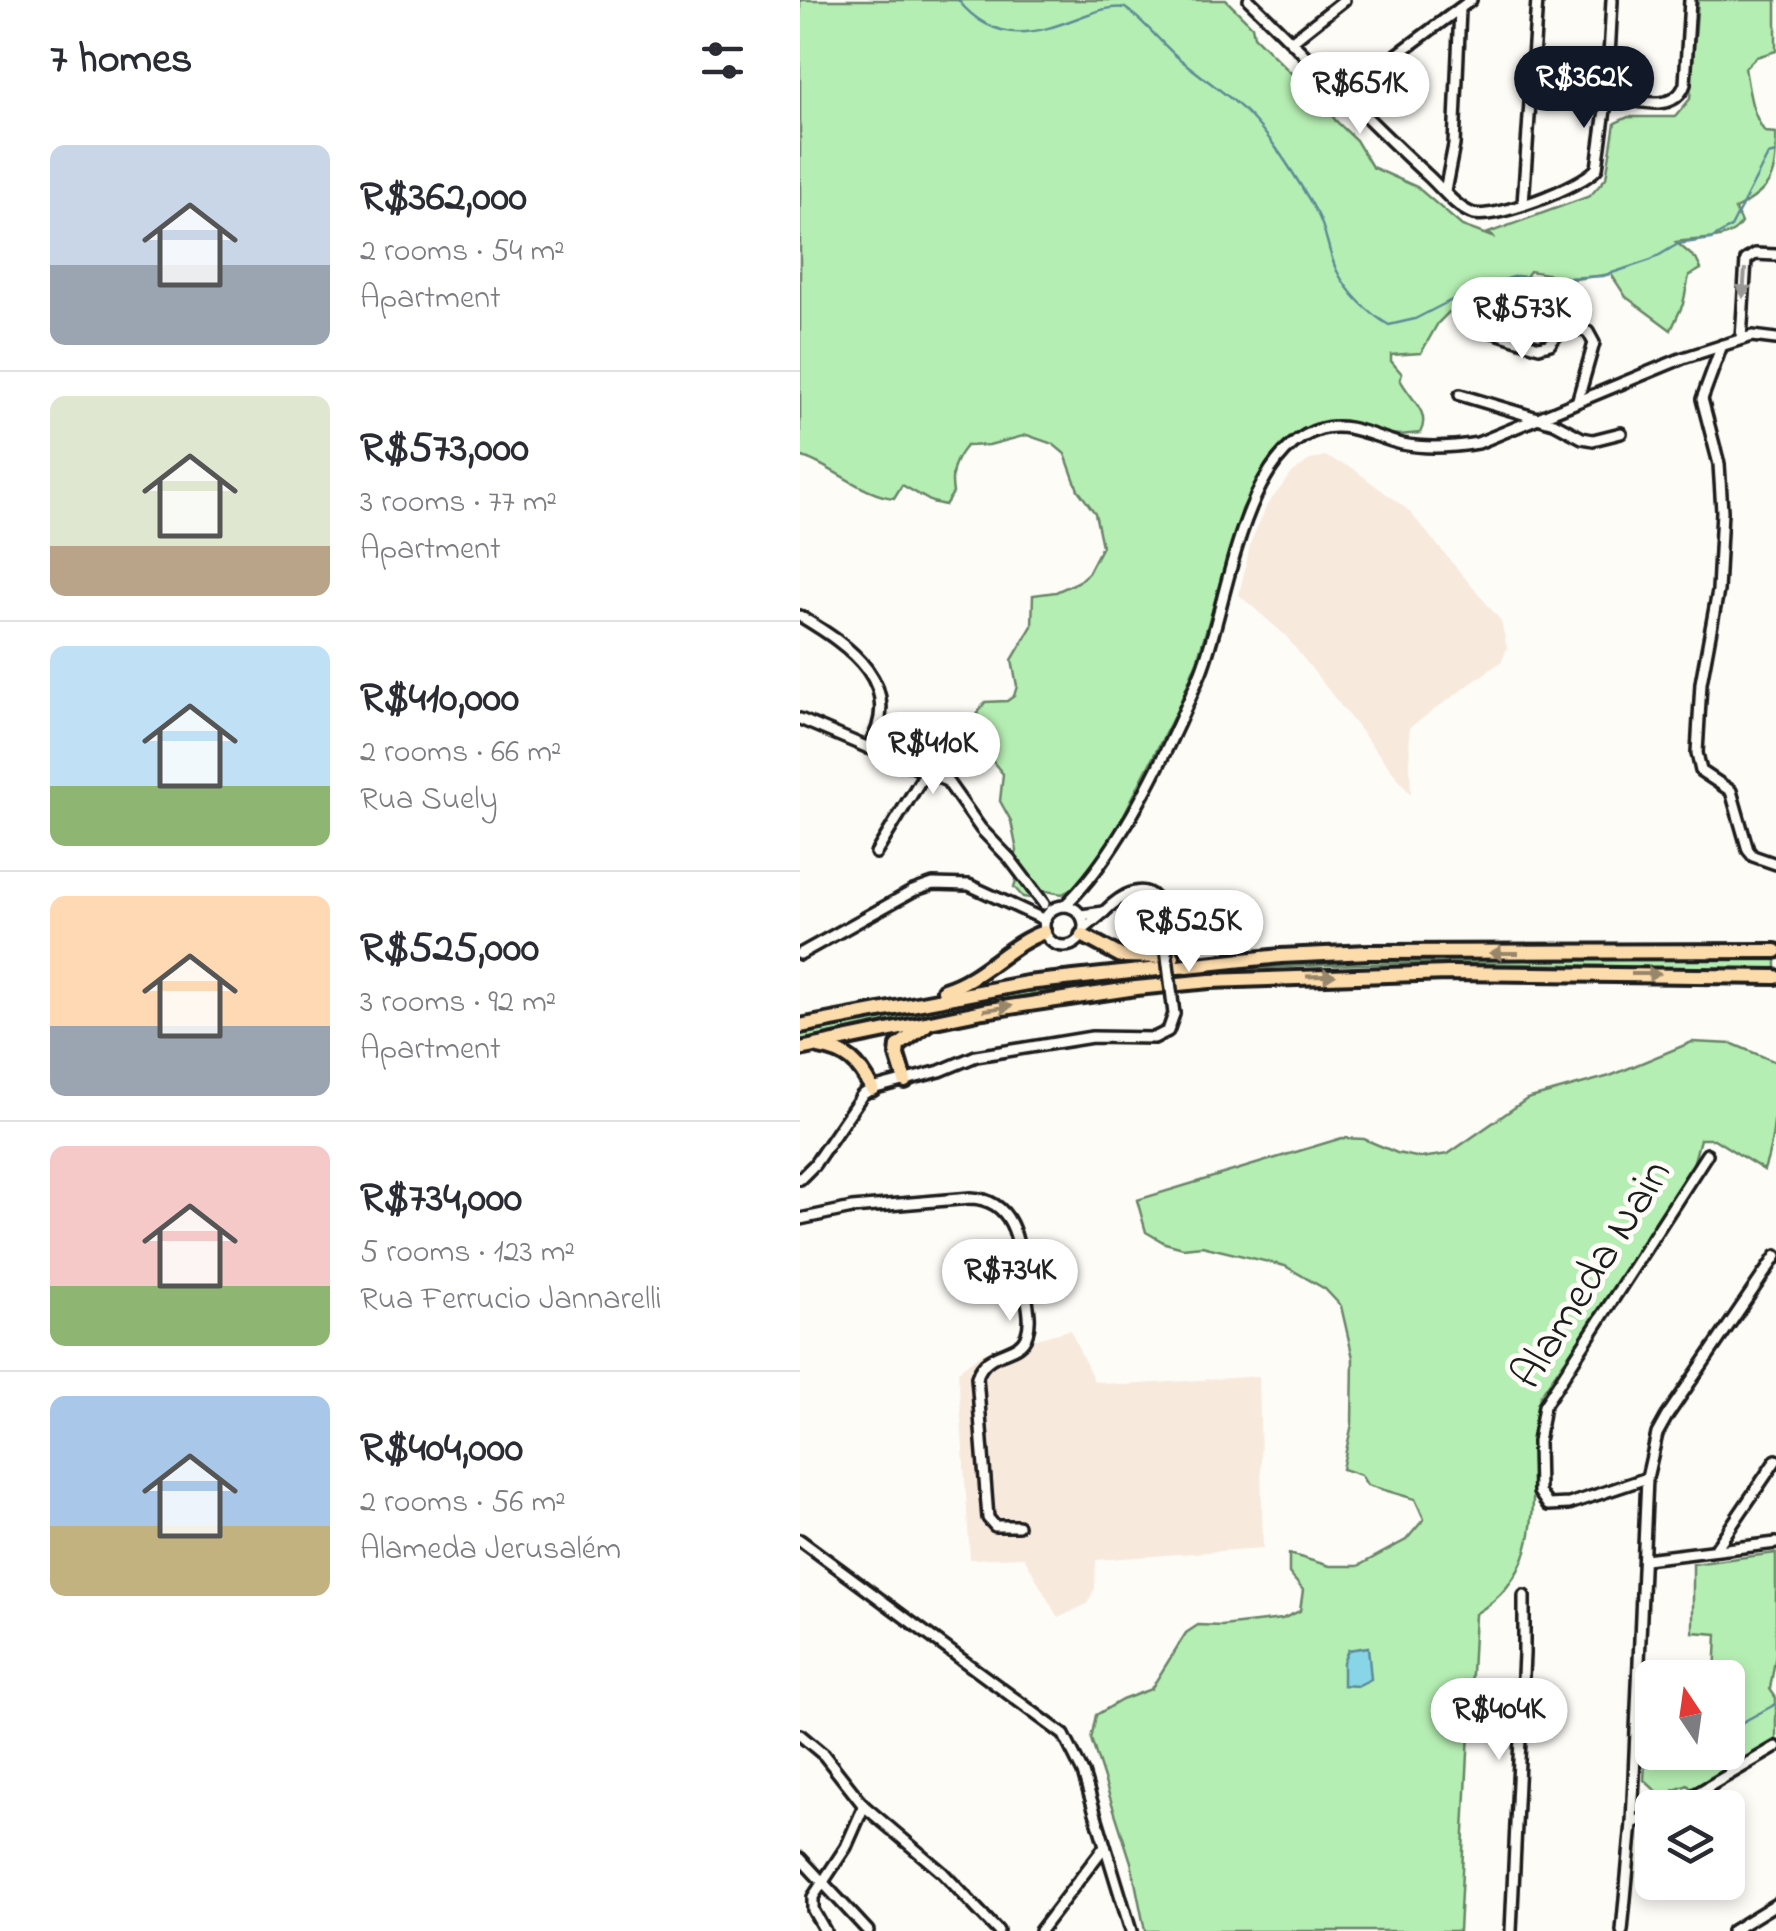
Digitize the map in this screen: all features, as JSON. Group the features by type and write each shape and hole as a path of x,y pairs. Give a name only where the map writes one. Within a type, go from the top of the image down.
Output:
{"highway":[{"path":"820,1022 954,987 977,976 1031,936 1045,917"},
{"path":"1083,932 1122,956 1776,951"},
{"path":"800,1026 1027,983 1281,956"},
{"path":"806,1048 937,1020 1136,988 1267,978 1448,973 1776,977"},
{"path":"905,1081 897,1055 899,1043 937,1020"},
{"path":"806,1048 842,1051 872,1089"}],"street":[{"path":"1249,0 1467,211 1478,216 1578,184 1594,173 1601,157 1612,0"},
{"path":"1292,41 1344,0"},
{"path":"1344,94 1471,0"},
{"path":"1523,204 1536,0"},
{"path":"1607,95 1664,104 1680,94 1685,84 1690,0"},
{"path":"1446,191 1454,145 1460,9"},
{"path":"1741,338 1746,260 1755,254 1776,255"},
{"path":"1471,325 1544,347 1561,329 1578,329 1593,338 1578,399"},
{"path":"1045,917 1083,889 1132,812 1184,712 1212,642 1244,522 1274,466 1295,442 1325,428 1342,426 1404,444 1455,446 1478,442 1578,399 1741,338 1776,339"},
{"path":"1722,345 1702,398 1719,464 1722,543 1702,683 1697,754 1702,771 1731,791 1748,850 1753,856 1776,864"},
{"path":"1460,395 1554,423 1582,438 1594,440 1621,433"},
{"path":"800,616 847,647 870,674 884,706 882,723 868,748"},
{"path":"800,720 947,781 981,829 1010,859 1045,917 1051,942 1062,946 1074,944 1126,893 1138,890 1151,895 1159,904 1166,940 1174,1014 1168,1031 1154,1038 1092,1037 986,1054 872,1089 862,1095 814,1165 800,1178"},
{"path":"876,853 926,773"},
{"path":"800,954 912,891 933,884 953,883 984,890 1045,917"},
{"path":"1083,889 1083,932"},
{"path":"1061,907 1080,915 1104,912"},
{"name":"Alameda Nain","path":"1647,1478 1555,1506 1542,1500 1538,1442 1544,1406 1707,1154"},
{"path":"800,1219 852,1208 971,1198 984,1199 1006,1214 1018,1244 1030,1319 1028,1332 1018,1346 991,1356 977,1377 988,1518 995,1526 1018,1526"},
{"path":"1622,1931 1632,1822 1647,1478 1657,1434 1776,1256"},
{"path":"1716,1550 1776,1460"},
{"path":"800,1540 1064,1736 1083,1773 1132,1931"},
{"path":"1645,1558 1776,1543"},
{"path":"1511,1931 1524,1596"},
{"path":"800,1735 824,1755 864,1806 943,1873 998,1931"},
{"path":"1703,1790 1776,1748"},
{"path":"825,1931 812,1904 822,1881 846,1848 864,1806"},
{"path":"1040,1931 1105,1846"},
{"path":"800,1858 868,1931"},
{"path":"1732,1931 1776,1904"}],"shaded area":[{"path":"1324,456 1352,468 1408,510 1501,621 1507,648 1502,661 1409,728 1411,795 1285,635 1239,595 1251,541 1267,505 1293,472"},
{"path":"1070,1330 1094,1381 1125,1385 1259,1376 1263,1548 1096,1560 1095,1588 1087,1604 1058,1618 1024,1557 970,1559 958,1371 984,1352"}],"green space":[{"path":"800,0 1226,0 1252,26 1254,36 1296,78 1318,91 1372,167 1417,187 1462,226 1495,238 1488,233 1590,196 1606,178 1615,123 1628,117 1675,117 1690,99 1698,0 1776,0 1776,51 1756,57 1745,68 1757,117 1765,132 1776,133 1775,160 1765,187 1735,209 1741,223 1736,229 1721,237 1676,242 1696,259 1701,269 1689,276 1683,304 1671,330 1626,297 1611,274 1575,279 1530,271 1522,282 1521,298 1510,309 1452,309 1438,323 1421,353 1391,355 1391,361 1402,374 1400,379 1421,411 1420,433 1399,435 1331,425 1278,455 1259,478 1242,510 1197,661 1178,708 1107,848 1076,887 1062,894 1046,891 1023,897 1014,887 1017,877 1011,869 1017,851 1011,821 1000,801 1003,774 989,757 990,733 983,727 975,728 974,719 985,702 1007,701 1014,696 1017,686 1012,660 1032,626 1033,595 1056,592 1088,573 1102,546 1095,513 1078,490 1065,454 1053,444 1027,435 989,445 966,446 955,463 953,493 945,505 902,485 894,498 883,496 800,456"},
{"path":"1389,959 1776,960 1776,970 1447,963 1251,969 1024,996 800,1041 800,1035 873,1019 1093,982 1240,966"},
{"path":"1692,1042 1733,1044 1776,1062 1768,1157 1764,1170 1714,1139 1700,1139 1688,1183 1540,1396 1528,1543 1519,1569 1502,1593 1475,1614 1459,1931 1145,1931 1131,1862 1091,1739 1096,1715 1151,1689 1186,1633 1198,1625 1282,1619 1300,1611 1303,1590 1289,1573 1289,1554 1330,1566 1358,1566 1406,1540 1424,1519 1415,1499 1367,1485 1361,1475 1342,1469 1352,1424 1353,1358 1341,1306 1325,1289 1285,1266 1202,1246 1183,1248 1165,1243 1146,1232 1137,1200 1342,1138 1364,1139 1421,1158 1448,1154 1527,1099 1610,1076"},
{"path":"1776,1553 1776,1654 1770,1689 1776,1698 1776,1741 1745,1760 1745,1660 1716,1660 1717,1634 1693,1632 1693,1564"},
{"path":"1645,1770 1729,1770 1696,1790 1688,1785 1655,1790 1644,1780"}],"water":[{"path":"1368,1647 1371,1679 1357,1686 1343,1685 1343,1662 1348,1650"}],"waterway":[{"path":"958,0 980,21 1003,31 1048,28 1109,8 1125,8 1133,14 1265,133 1317,213 1342,279 1359,302 1389,325 1415,319 1473,289 1517,276 1603,276 1651,260 1678,244 1711,239 1731,227 1768,155 1776,153"},
{"path":"1745,1721 1776,1704"}]}
